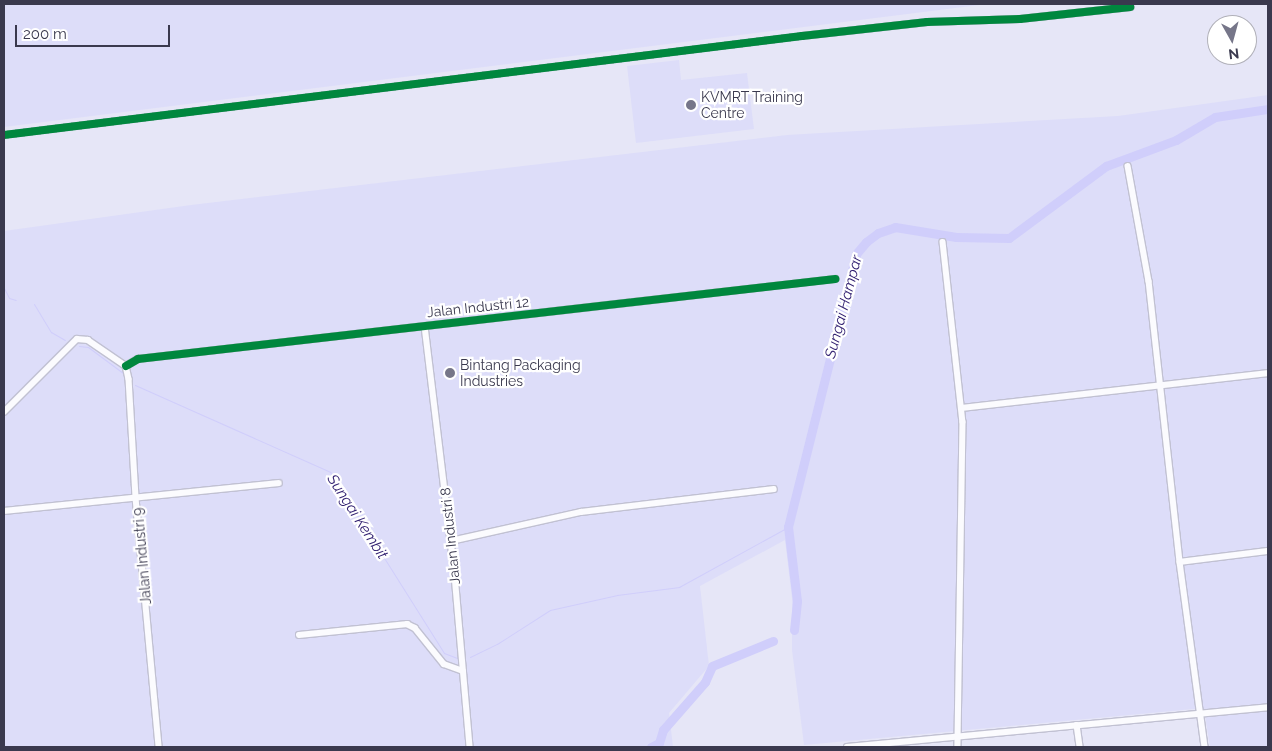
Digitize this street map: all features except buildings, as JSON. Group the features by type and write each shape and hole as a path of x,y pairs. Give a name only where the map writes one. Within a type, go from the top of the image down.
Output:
{"street":[{"path":"4,135 802,36 928,22 1020,19 1130,7"},
{"path":"1128,166 1149,281 1159,386 1204,747"},
{"path":"943,242 962,408 956,737 958,747"},
{"name":"Jalan Industri 12","path":"126,366 138,359 835,279"},
{"name":"Jalan Industri 8","path":"425,326 451,541 470,747"},
{"path":"4,412 77,339 88,340 126,366"},
{"name":"Jalan Industri 9","path":"126,366 129,379 136,498 159,747"},
{"path":"962,408 1268,373"},
{"path":"4,511 279,483"},
{"path":"451,541 581,512 774,489"},
{"path":"1180,562 1268,551"},
{"path":"299,636 407,624 415,628 444,664 463,671"},
{"path":"847,747 1268,707"},
{"path":"1077,725 1080,747"}],"shaded area":[{"path":"4,4 987,4 4,127"},
{"name":"KVMRT Training Centre","path":"679,60 681,80 747,73 754,129 636,143 627,66"},
{"path":"1268,95 1268,747 1210,747 1204,708 804,745 792,650 792,598 785,540 700,586 709,666 669,713 673,747 4,747 4,231 191,205 787,135 1118,116"}],"waterway":[{"name":"Sungai Hampar","path":"794,630 797,601 788,527 856,254 866,242 878,233 895,227 956,237 1009,238 1106,166 1176,140 1215,117 1268,109"},
{"name":"Sungai Kembit","path":"4,288 9,298 16,300"},
{"name":"Sungai Kembit","path":"34,304 51,332 65,340"},
{"name":"Sungai Kembit","path":"79,346 88,347 123,373"},
{"name":"Sungai Kembit","path":"135,385 330,472 444,653 457,658"},
{"name":"Sungai Kembit","path":"470,657 497,644 550,610 617,595 679,587 788,527"},
{"name":"Sungai Hampar","path":"651,747 659,743 663,730 705,682 712,666 773,641"}],"cycle path":[{"path":"4,135 802,36 927,22 1020,19 1130,7"},
{"path":"126,366 138,359 835,279"}],"place":[{"name":"KVMRT Training Centre","path":"691,105"},
{"name":"Bintang Packaging Industries","path":"450,373"}]}
